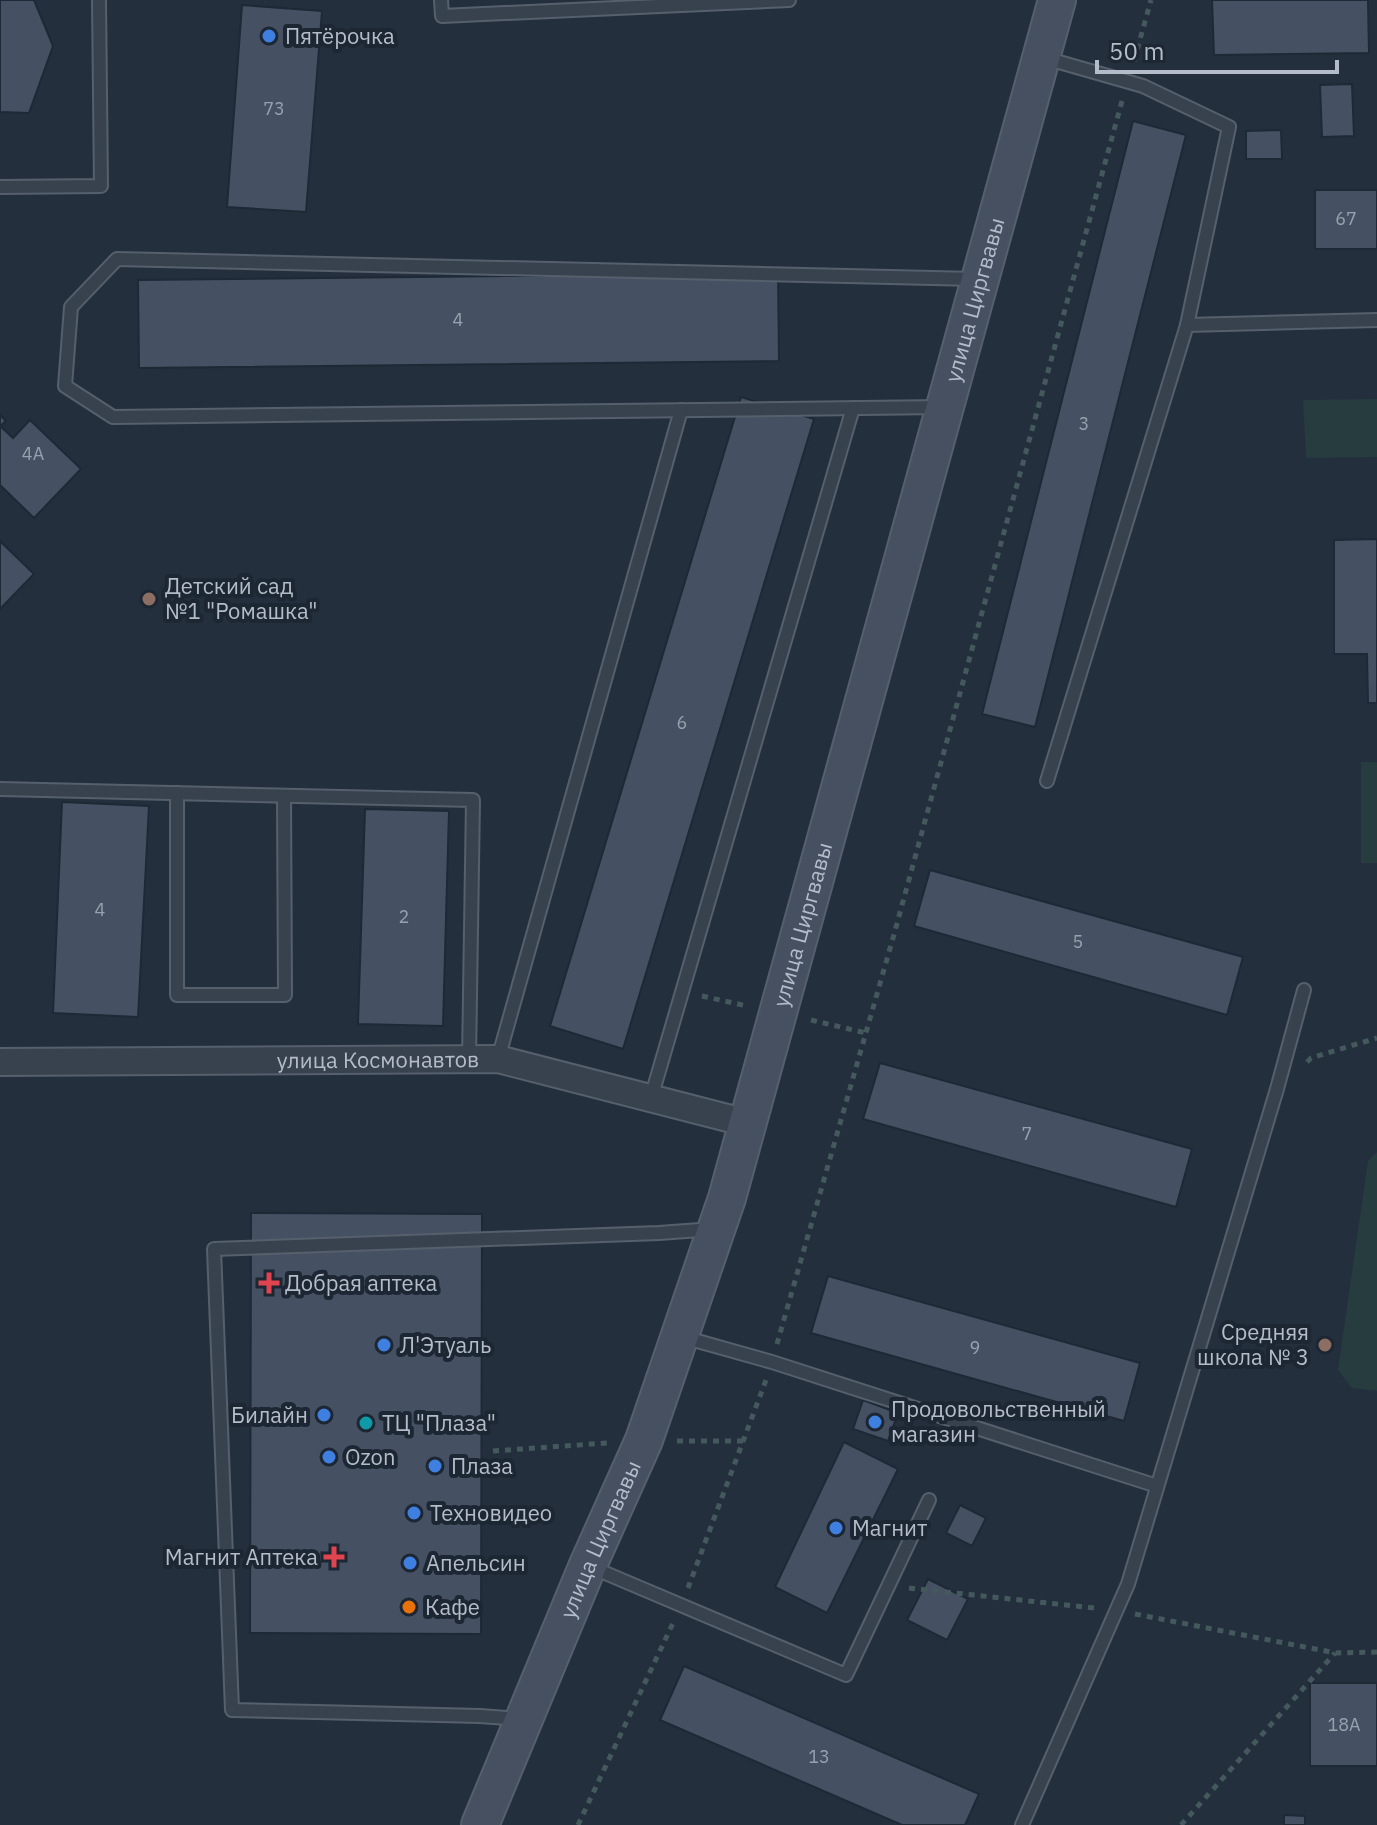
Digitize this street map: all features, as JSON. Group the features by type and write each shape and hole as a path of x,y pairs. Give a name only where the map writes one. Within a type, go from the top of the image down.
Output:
{"main road":[{"name":"улица Циргвавы","path":"480,1825 588,1565 644,1440 717,1229 1057,0"}],"street":[{"name":"улица Космонавтов","path":"0,1062 498,1059 747,1123"}],"lane":[{"path":"0,187 101,186 99,0"},
{"path":"441,0 442,16 789,0"},
{"path":"1042,57 1143,86 1229,127 1187,325 1047,781"},
{"path":"945,407 113,417 65,386 71,307 117,259 981,279"},
{"path":"1187,325 1377,320"},
{"path":"651,1098 853,408"},
{"path":"498,1059 681,410"},
{"path":"0,789 473,800 469,1060"},
{"path":"177,793 177,995 285,995 284,796"},
{"path":"1022,1825 1128,1584 1304,990"},
{"path":"524,1719 232,1710 214,1249 717,1229"},
{"path":"681,1336 772,1362 1157,1486"},
{"path":"588,1565 846,1675 929,1500"}],"path":[{"path":"578,1825 681,1605 772,1362 893,938 1151,0"},
{"path":"1277,1089 1311,1058 1377,1038"},
{"path":"1181,1825 1336,1653"}],"green space":[{"path":"1377,399 1377,457 1306,458 1303,400"},
{"path":"1361,762 1377,762 1377,863 1361,863"},
{"path":"1377,1152 1377,1391 1352,1388 1338,1370 1368,1161"}],"building":[{"path":"0,0 34,0 53,46 29,113 0,112"},
{"path":"1212,0 1368,0 1369,53 1214,55"},
{"path":"242,5 322,11 306,212 227,207"},
{"path":"1352,84 1354,136 1322,137 1320,85"},
{"path":"1133,121 1186,135 1035,727 982,714"},
{"path":"1281,130 1282,159 1246,159 1246,131"},
{"path":"1315,190 1377,190 1377,249 1315,249"},
{"path":"778,273 779,361 139,368 138,280"},
{"path":"741,397 814,419 623,1049 550,1026"},
{"path":"30,420 81,469 34,518 0,485 0,426 13,438"},
{"path":"1377,539 1377,703 1368,703 1367,654 1334,654 1334,540"},
{"path":"0,541 34,574 0,609"},
{"path":"62,802 149,806 138,1017 53,1013"},
{"path":"365,809 449,811 443,1026 358,1024"},
{"path":"930,870 1243,957 1227,1015 914,926"},
{"path":"880,1063 1192,1149 1176,1207 863,1119"},
{"name":"ТЦ \"Плаза\"","path":"251,1213 482,1214 481,1634 250,1633"},
{"path":"828,1276 1140,1363 1124,1421 811,1333"},
{"path":"863,1400 898,1413 888,1441 853,1429"},
{"name":"Магнит","path":"844,1442 898,1469 827,1613 775,1587"},
{"path":"960,1505 986,1518 972,1546 946,1533"},
{"path":"928,1579 968,1599 947,1640 907,1620"},
{"path":"684,1666 979,1794 965,1825 902,1825 660,1720"},
{"path":"1310,1683 1377,1683 1377,1766 1310,1766"},
{"path":"1284,1815 1305,1816 1305,1825 1284,1825"}],"place":[{"name":"Пятёрочка","path":"269,36"},
{"name":"Детский сад №1 \"Ромашка\"","path":"149,599"},
{"name":"Добрая аптека","path":"269,1283"},
{"name":"Л'Этуаль","path":"384,1345"},
{"name":"Средняя школа № 3","path":"1325,1345"},
{"name":"Билайн","path":"324,1415"},
{"name":"Продовольственный магазин","path":"875,1422"},
{"name":"ТЦ \"Плаза\"","path":"366,1423"},
{"name":"Ozon","path":"329,1457"},
{"name":"Плаза","path":"435,1466"},
{"name":"Техновидео","path":"414,1513"},
{"name":"Магнит","path":"836,1528"},
{"name":"Магнит Аптека","path":"334,1557"},
{"name":"Апельсин","path":"410,1563"},
{"name":"Кафе","path":"409,1607"}]}
